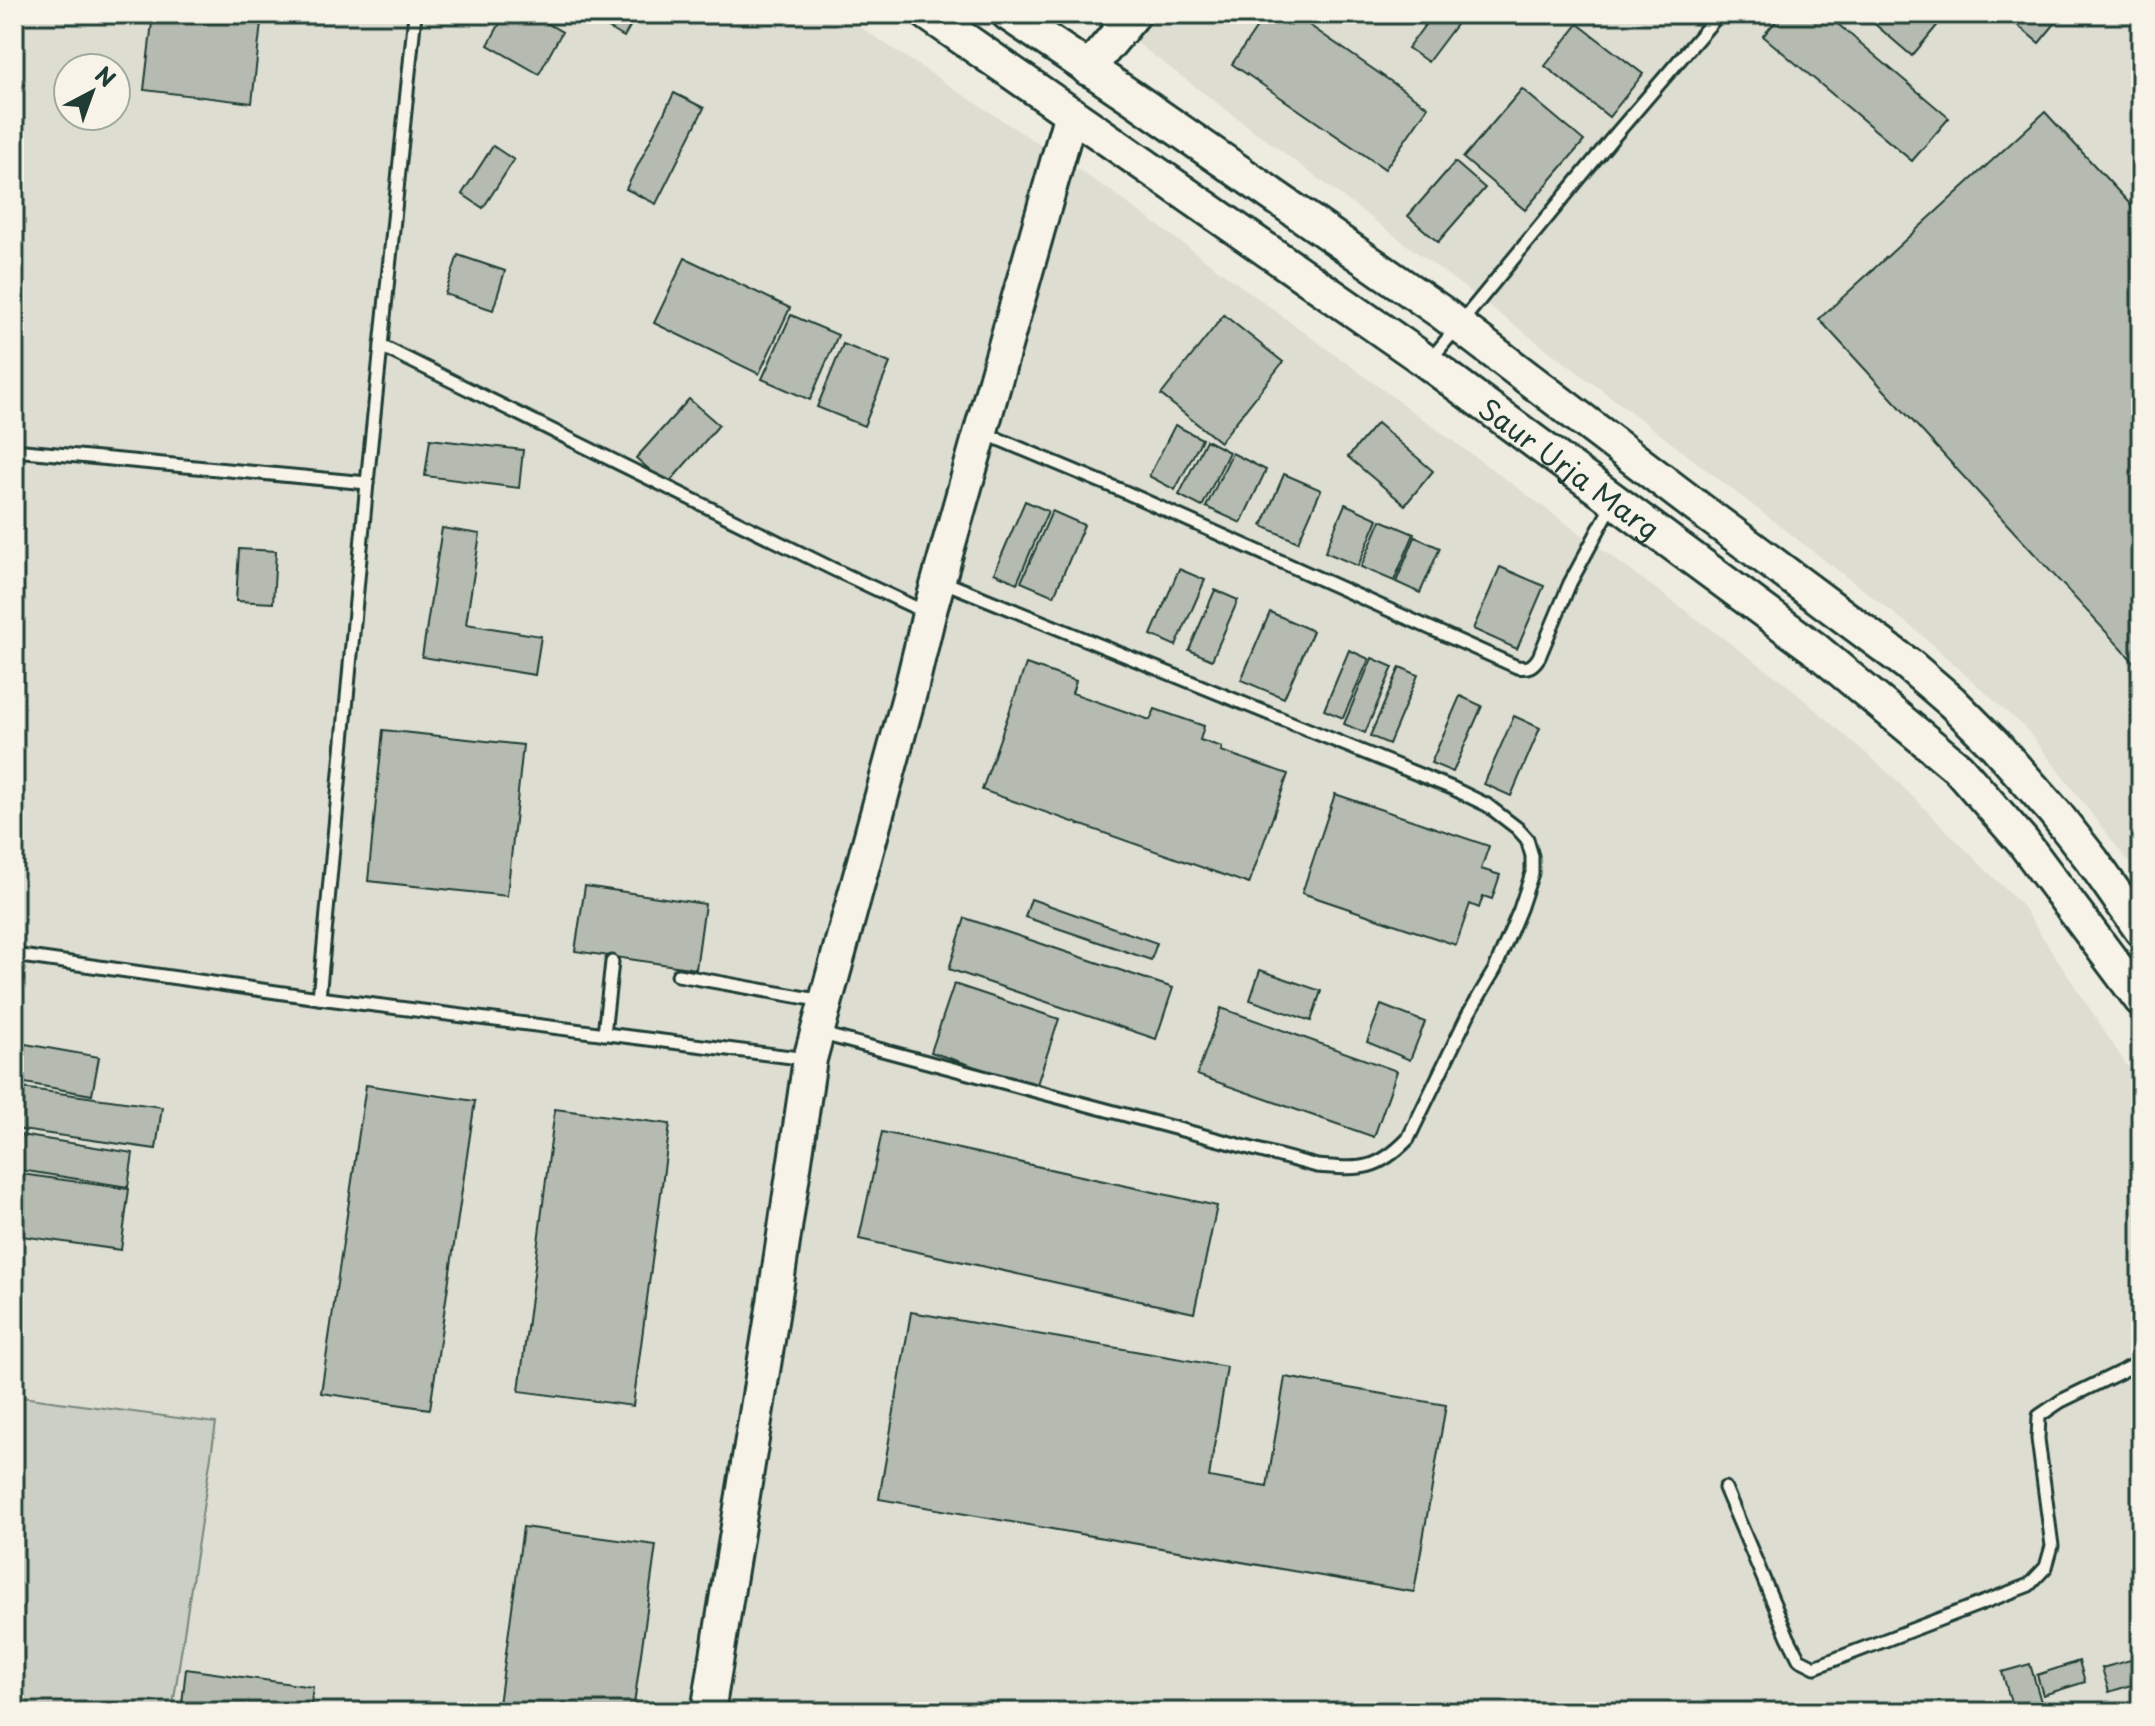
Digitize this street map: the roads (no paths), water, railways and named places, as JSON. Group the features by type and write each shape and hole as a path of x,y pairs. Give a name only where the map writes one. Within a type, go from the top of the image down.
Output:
{"street":[{"name":"Saur Urja Marg","path":"928,14 1428,363 1814,648 1957,768 2023,842 2141,1000"},
{"name":"Saur Urja Marg","path":"1008,14 1312,221 1459,326 1909,665 1995,745 2055,813 2141,930"},
{"path":"1088,69 1134,14"},
{"path":"708,1712 814,1046 929,614 1071,113"},
{"path":"2023,842 2055,813"}],"lane":[{"path":"319,998 415,14"},
{"path":"1428,363 1719,14"},
{"path":"381,346 929,614"},
{"path":"981,431 1503,661 1526,668 1533,666 1539,657 1570,583 1615,501"},
{"path":"14,450 367,483"},
{"path":"14,955 604,1034 814,1046 1317,1166 1355,1168 1377,1164 1393,1154 1408,1139 1469,1013 1495,969 1532,873 1532,856 1527,839 1487,805 1452,788 939,580"},
{"path":"604,1034 612,962"},
{"path":"678,975 825,1001"},
{"path":"1725,1488 1799,1659 1815,1667 2029,1585 2046,1567 2052,1546 2038,1439 2039,1416 2061,1401 2141,1362"}]}
